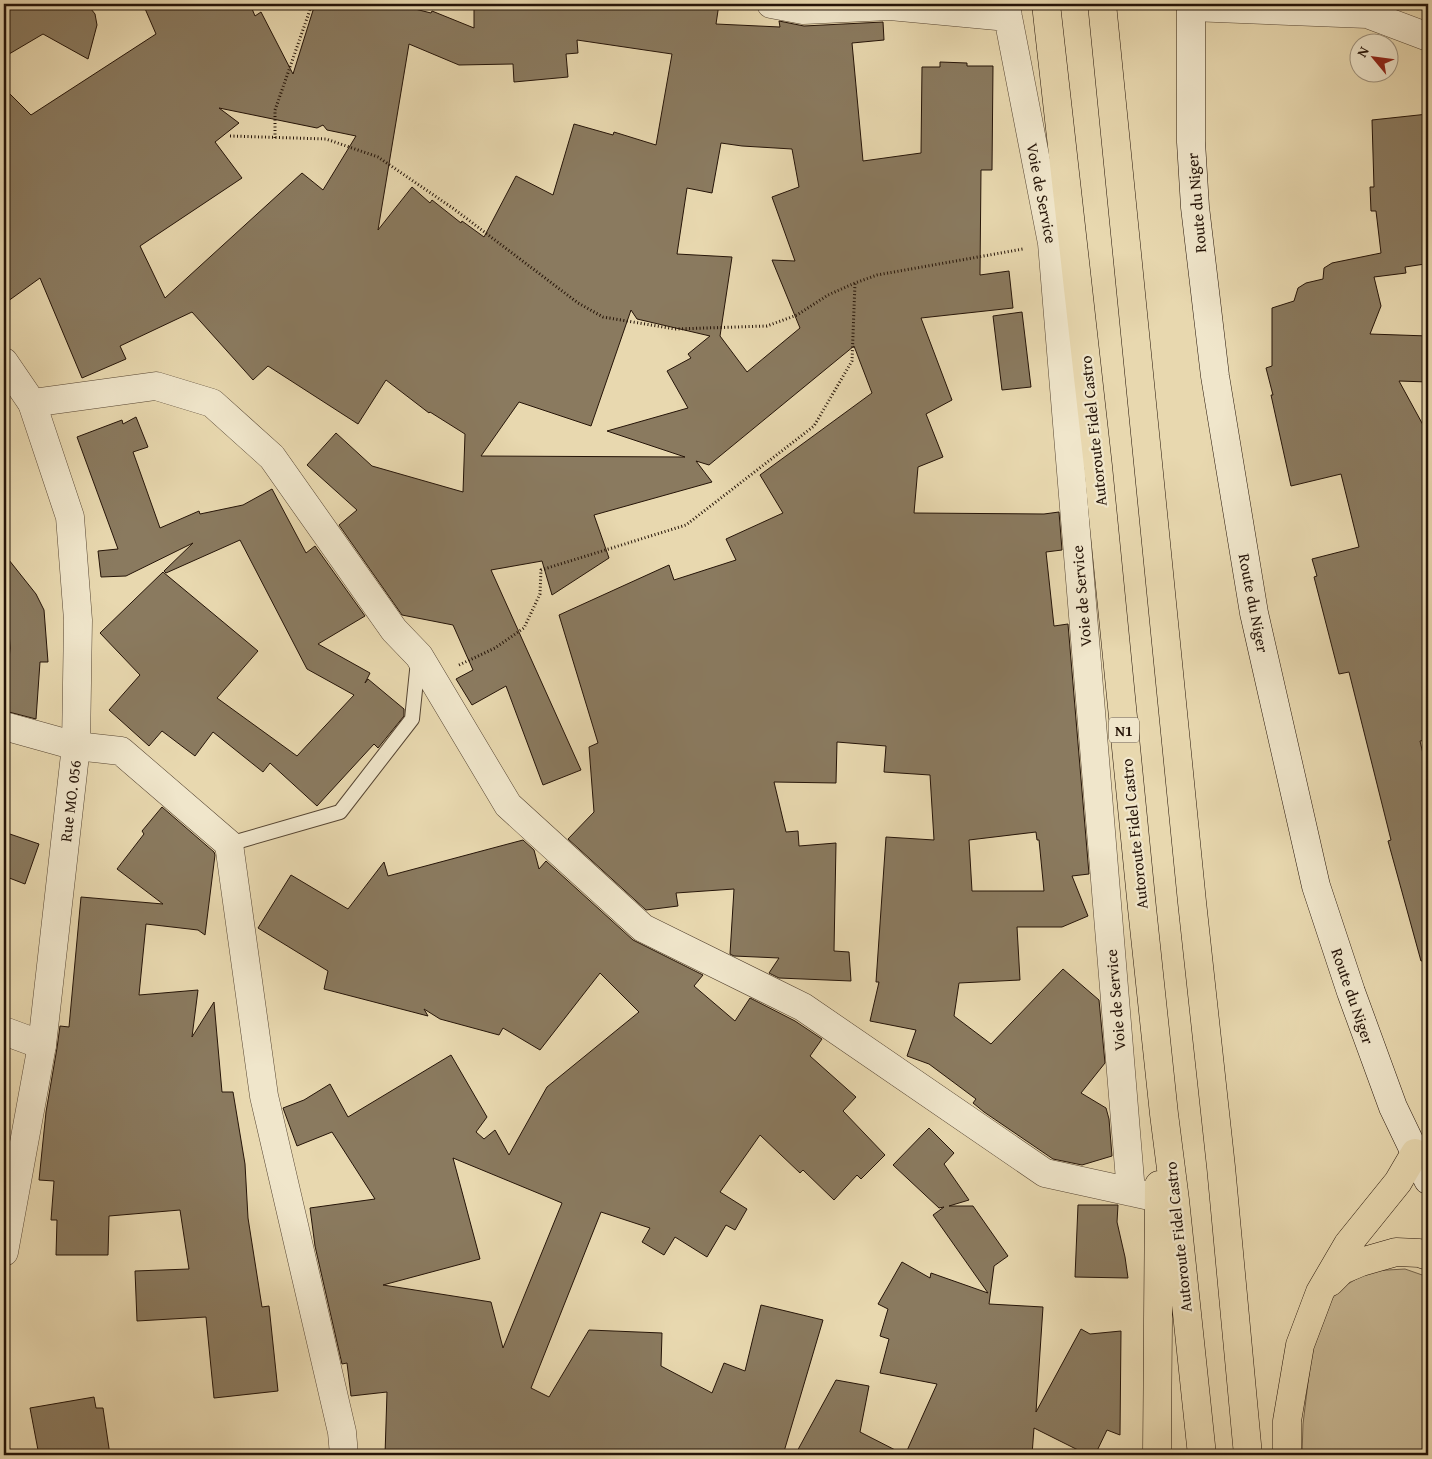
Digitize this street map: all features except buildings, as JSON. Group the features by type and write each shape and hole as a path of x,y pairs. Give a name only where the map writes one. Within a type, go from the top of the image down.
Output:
{"highway":[{"name":"Autoroute Fidel Castro","path":"1046,4 1098,466 1141,898 1202,1455"},
{"path":"1102,4 1192,902 1221,1167 1248,1455"},
{"path":"1157,1455 1158,1198 1164,1114"},
{"path":"1287,1455 1287,1421 1300,1345 1320,1292 1348,1244 1398,1182 1415,1153"},
{"path":"1320,1292 1342,1270 1361,1262 1396,1252 1419,1253 1428,1256"}],"street":[{"path":"770,4 803,10 890,6 1007,10"},
{"path":"1191,5 1366,14 1428,37"},
{"name":"Route du Niger","path":"1191,5 1191,142 1194,207 1215,376 1254,613 1316,886 1351,992 1393,1107 1428,1180"},
{"name":"Voie de Service","path":"1007,10 1052,243 1131,1192"},
{"name":"Rue MO. 056","path":"4,362 32,402 70,517 78,620 76,746 42,1045 4,1252"},
{"path":"32,402 156,386 212,403 272,457 394,630 425,667 508,805 643,928 803,1007 1045,1173 1158,1198"},
{"path":"4,726 76,746 121,751 229,844 264,1096 342,1432 344,1455"},
{"path":"4,1031 42,1045"}],"lane":[{"path":"229,844 340,812 412,719 425,667"}],"path":[{"path":"275,138 275,110 312,4"},
{"path":"230,136 326,139 378,157 454,209 578,303 604,317 675,329 767,326 797,315 828,295 855,283 878,276 1052,243"},
{"path":"425,667 495,648 524,628 540,594 541,570 686,525 814,426 852,360 855,283"}],"shaded area":[{"path":"1405,1269 1428,1277 1428,1455 1302,1455 1303,1424 1312,1349 1334,1292 1370,1271"}]}
